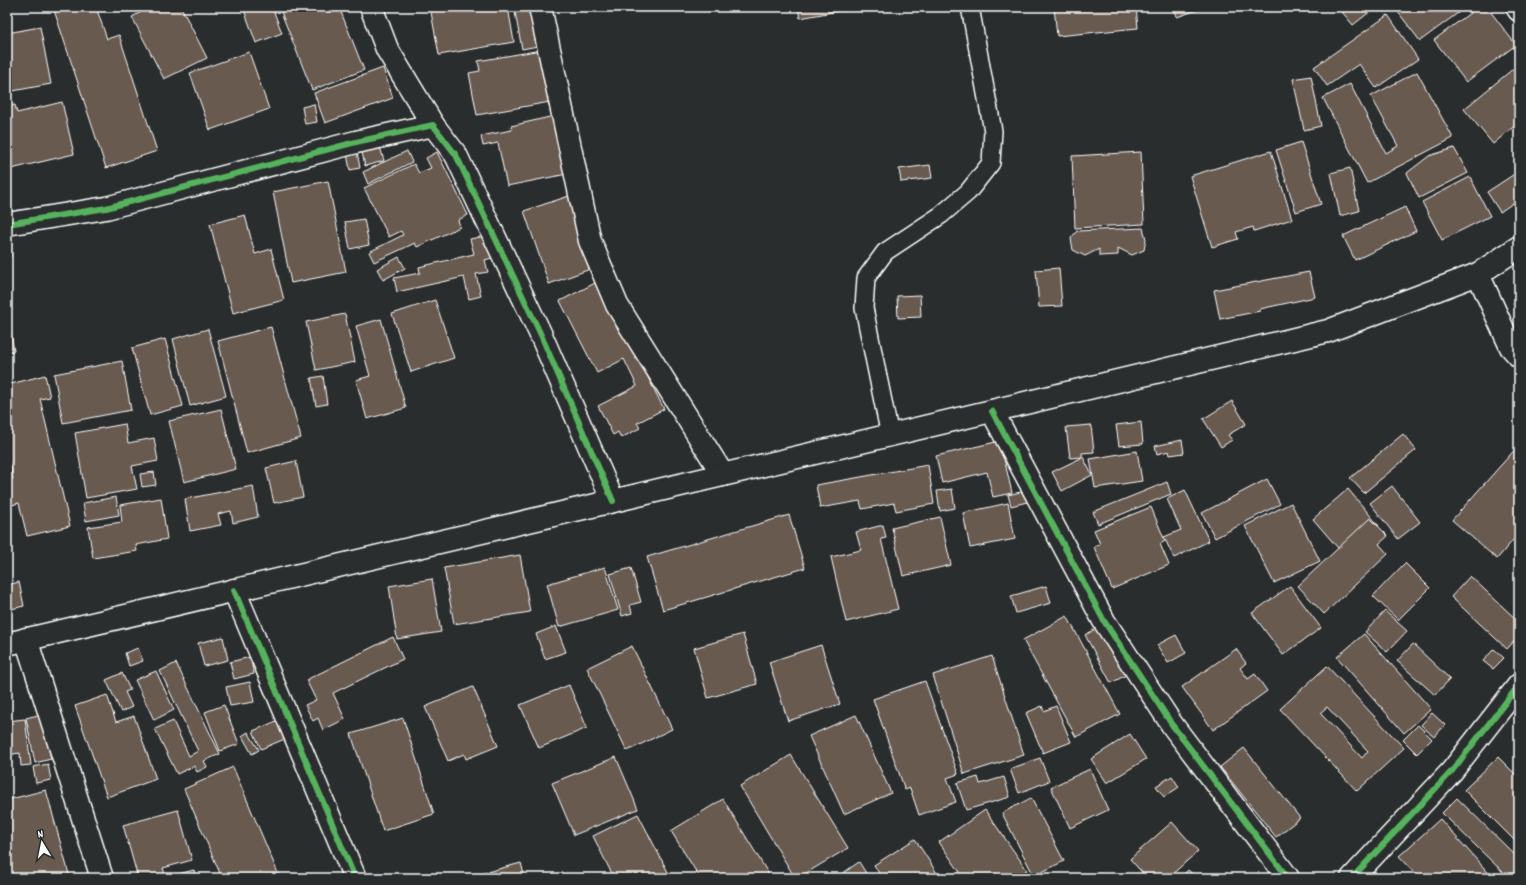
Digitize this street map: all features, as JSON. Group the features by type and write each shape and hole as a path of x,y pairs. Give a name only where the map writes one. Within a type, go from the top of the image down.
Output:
{"street":[{"path":"371,7 387,49 434,125 456,155 541,335 613,501"},
{"path":"540,7 590,241 617,305 722,475"},
{"path":"7,224 106,208 356,142 434,125"},
{"path":"102,878 17,641 890,436 1328,331 1478,274 1519,247"},
{"path":"1478,274 1511,347 1519,356"},
{"path":"992,411 1104,621 1173,726 1288,878"},
{"path":"234,590 355,878"},
{"path":"1352,878 1452,771 1519,685"}],"lane":[{"path":"890,436 864,308 866,278 885,252 941,215 968,192 991,163 993,131 970,7"}],"building":[{"path":"53,7 96,7 107,39 119,35 157,151 106,168"},
{"path":"150,7 181,7 207,58 164,79 132,17"},
{"path":"243,7 272,7 282,33 256,43"},
{"path":"279,7 339,7 364,70 312,90"},
{"path":"430,7 495,7 495,9 508,7 514,42 439,55"},
{"path":"514,7 536,7 543,45 522,49"},
{"path":"798,7 860,7 800,18"},
{"path":"1054,7 1136,7 1138,28 1057,36"},
{"path":"1174,7 1206,7 1177,17"},
{"path":"1338,7 1376,7 1353,25"},
{"path":"1466,7 1420,41 1395,8"},
{"path":"1478,7 1487,7 1516,45 1466,82 1434,40"},
{"path":"1388,15 1418,59 1376,88 1359,64 1327,86 1314,67"},
{"path":"40,27 51,84 7,92 7,33"},
{"path":"541,50 550,102 477,115 469,73 480,71 478,61"},
{"path":"249,52 269,109 210,130 190,73"},
{"path":"1519,64 1519,122 1493,144 1464,109"},
{"path":"383,68 393,98 325,123 314,93"},
{"path":"1417,72 1453,138 1367,183 1323,98 1350,84 1386,153 1398,146 1371,96"},
{"path":"1311,76 1321,126 1304,130 1293,79"},
{"path":"62,102 74,154 7,170 7,106 15,105 17,113"},
{"path":"314,104 317,122 305,124 302,107"},
{"path":"554,116 567,174 507,186 498,143 483,146 481,136 512,130 511,126"},
{"path":"378,139 384,161 365,166 360,143"},
{"path":"1301,142 1321,204 1296,212 1276,150"},
{"path":"356,146 360,168 350,170 346,148"},
{"path":"1454,148 1468,173 1419,198 1407,173 1429,156"},
{"path":"407,151 412,162 368,184 363,172"},
{"path":"1271,151 1292,219 1254,231 1253,227 1236,232 1238,239 1212,247 1190,176"},
{"path":"437,152 468,215 458,220 460,227 417,247 415,243 374,262 369,252 403,235 401,231 389,237 364,188 414,164 419,173 431,168 426,158"},
{"path":"1141,152 1144,224 1075,228 1072,156"},
{"path":"930,165 932,178 901,182 899,169"},
{"path":"1350,168 1359,211 1340,216 1331,173"},
{"path":"1519,171 1519,199 1500,212 1487,192"},
{"path":"1470,177 1490,216 1442,240 1422,202"},
{"path":"328,181 346,272 291,283 273,192"},
{"path":"569,196 593,268 549,284 524,211"},
{"path":"1405,207 1416,231 1355,260 1343,236"},
{"path":"245,215 255,254 271,249 284,300 233,313 210,224"},
{"path":"364,219 369,245 350,249 345,222"},
{"path":"1143,228 1146,239 1144,250 1132,255 1118,248 1118,255 1099,256 1099,249 1085,256 1073,250 1071,238 1077,231"},
{"path":"490,235 495,257 485,260 488,272 476,274 481,296 469,299 464,277 397,292 394,278 420,273 419,267 474,254 470,239"},
{"path":"7,237 9,237 11,257 7,258"},
{"path":"399,257 405,268 383,280 377,269"},
{"path":"1059,268 1062,306 1039,307 1036,270"},
{"path":"1309,272 1315,297 1260,309 1260,311 1220,319 1214,290"},
{"path":"599,281 664,409 637,423 640,428 621,438 618,432 613,435 598,406 637,386 624,359 597,373 560,301"},
{"path":"920,295 921,317 898,318 897,296"},
{"path":"1519,299 1519,314 1513,303"},
{"path":"435,300 454,358 411,372 392,314"},
{"path":"7,310 14,351 7,352"},
{"path":"345,314 355,362 316,370 306,322"},
{"path":"381,319 406,408 367,419 356,380 370,376 356,326"},
{"path":"271,327 301,438 247,453 218,341"},
{"path":"208,329 226,396 190,406 173,339"},
{"path":"165,339 183,406 150,415 132,348"},
{"path":"122,361 131,410 63,423 54,374"},
{"path":"45,375 50,397 40,399 70,526 27,536 19,503 8,506 7,501 7,480 13,479 7,453 7,385"},
{"path":"323,376 327,404 316,406 311,378"},
{"path":"1232,401 1246,424 1228,435 1232,440 1221,447 1203,419"},
{"path":"221,409 236,469 184,482 169,421"},
{"path":"1141,422 1143,444 1119,446 1116,425"},
{"path":"125,424 128,443 154,438 158,461 132,466 137,489 86,498 75,433"},
{"path":"1091,425 1094,452 1082,453 1082,457 1070,458 1066,427"},
{"path":"1403,434 1416,450 1364,493 1350,478"},
{"path":"1182,440 1184,453 1170,455 1169,451 1157,454 1155,446"},
{"path":"1000,441 1012,493 993,497 987,472 942,483 936,456"},
{"path":"1519,445 1519,533 1497,559 1452,520"},
{"path":"1137,451 1142,481 1095,488 1090,459"},
{"path":"1083,457 1092,475 1062,491 1052,472"},
{"path":"296,461 303,497 274,503 266,468"},
{"path":"928,465 934,504 896,511 894,503 862,509 860,501 820,508 816,485"},
{"path":"154,472 156,485 142,487 140,474"},
{"path":"1267,479 1280,504 1215,538 1202,513"},
{"path":"1167,482 1171,494 1098,524 1093,512"},
{"path":"253,486 258,517 233,523 231,511 218,514 221,525 190,531 185,499"},
{"path":"1392,486 1420,522 1398,539 1370,503"},
{"path":"952,489 955,508 940,511 937,491"},
{"path":"1348,489 1379,526 1344,555 1313,519"},
{"path":"1029,490 1031,501 1011,506 1008,495"},
{"path":"1185,490 1209,541 1174,558 1164,537 1181,530 1167,499"},
{"path":"116,497 119,515 86,521 83,503"},
{"path":"161,498 167,539 136,545 137,551 93,558 88,527 122,522 120,505"},
{"path":"1008,503 1015,539 970,548 963,513"},
{"path":"1291,503 1320,561 1274,583 1245,526"},
{"path":"1151,507 1165,541 1160,544 1169,565 1112,589 1094,547 1100,544 1094,530"},
{"path":"789,515 805,568 663,610 647,557"},
{"path":"940,517 951,565 903,576 892,528"},
{"path":"1370,518 1388,536 1379,544 1388,554 1324,614 1298,586"},
{"path":"883,525 886,538 881,539 898,609 846,622 831,557 861,550 856,532"},
{"path":"520,555 530,612 454,624 444,568"},
{"path":"1405,563 1430,588 1398,620 1373,596"},
{"path":"605,567 618,610 559,627 547,584"},
{"path":"631,568 641,602 630,605 632,613 622,616 610,574"},
{"path":"1470,576 1519,622 1519,636 1507,649 1451,597"},
{"path":"432,579 441,632 397,639 389,586"},
{"path":"19,582 24,606 7,610 7,585"},
{"path":"1046,586 1051,603 1016,613 1011,596"},
{"path":"1290,586 1321,628 1283,655 1252,613"},
{"path":"1385,611 1407,631 1387,652 1365,632"},
{"path":"1067,616 1120,714 1076,737 1023,640"},
{"path":"556,626 566,652 545,659 536,634"},
{"path":"1101,626 1128,674 1111,683 1085,635"},
{"path":"743,634 757,684 708,698 694,648"},
{"path":"1364,634 1431,709 1404,733 1337,657"},
{"path":"1176,635 1186,653 1168,663 1157,645"},
{"path":"223,637 228,660 204,666 198,643"},
{"path":"393,637 403,659 333,693 345,719 323,730 318,718 313,721 305,705 316,700 306,680"},
{"path":"1413,644 1450,679 1435,695 1397,661"},
{"path":"821,645 840,704 788,721 769,662"},
{"path":"632,646 672,729 627,751 587,668"},
{"path":"138,648 143,661 129,666 125,653"},
{"path":"1236,649 1246,663 1240,668 1248,679 1255,674 1267,691 1213,730 1182,687"},
{"path":"1494,649 1504,658 1493,669 1483,661"},
{"path":"992,656 1024,755 964,774 933,675"},
{"path":"250,657 254,674 234,679 230,662"},
{"path":"176,663 220,754 204,761 207,767 197,772 194,766 177,774 155,729 173,721 189,756 198,751 160,671"},
{"path":"1327,666 1404,748 1357,791 1280,709","holes":["1327,707 1368,751 1362,758 1320,713"]},
{"path":"156,671 174,710 154,720 135,680"},
{"path":"122,673 130,690 125,692 132,707 121,712 106,680"},
{"path":"925,681 958,774 947,778 956,802 919,815 910,788 905,790 873,699"},
{"path":"250,682 254,702 230,706 226,687"},
{"path":"569,685 587,728 539,748 520,705"},
{"path":"473,687 498,746 466,759 464,754 448,761 425,707"},
{"path":"107,695 116,722 134,716 156,779 107,797 75,706"},
{"path":"224,705 239,744 220,751 205,712"},
{"path":"1042,706 1044,711 1056,706 1071,742 1043,753 1026,713"},
{"path":"1432,713 1445,725 1434,737 1421,725"},
{"path":"42,714 51,759 35,763 26,718"},
{"path":"856,715 891,793 844,814 809,736"},
{"path":"403,718 434,814 383,831 351,734"},
{"path":"25,719 31,765 21,766 20,753 7,755 7,721"},
{"path":"279,720 287,738 261,749 253,731"},
{"path":"1418,725 1432,739 1417,754 1403,740"},
{"path":"248,732 259,750 252,754 242,736"},
{"path":"1130,734 1146,759 1107,783 1091,759"},
{"path":"1244,748 1300,818 1276,837 1220,767"},
{"path":"791,755 848,848 798,878 795,878 740,786"},
{"path":"616,757 638,809 574,835 552,783"},
{"path":"1498,757 1519,778 1519,845 1464,790"},
{"path":"1040,758 1049,781 1019,793 1010,769"},
{"path":"48,764 51,780 36,783 33,767"},
{"path":"233,767 280,878 222,878 184,789"},
{"path":"1090,769 1108,810 1070,828 1051,787"},
{"path":"1172,776 1179,787 1164,797 1156,786"},
{"path":"978,777 980,784 1004,777 1010,797 966,810 957,783"},
{"path":"46,790 70,878 12,878 7,858 7,800"},
{"path":"1031,798 1064,861 1034,876 1002,813"},
{"path":"1457,798 1519,859 1519,868 1509,878 1442,813"},
{"path":"723,799 771,878 700,878 671,831"},
{"path":"178,810 192,860 163,868 165,874 152,878 138,878 123,825"},
{"path":"985,810 1027,870 1015,878 964,878 939,842"},
{"path":"638,814 671,878 614,878 593,836"},
{"path":"1440,819 1493,878 1420,878 1399,856"},
{"path":"1172,822 1198,851 1168,878 1147,878 1130,859"},
{"path":"915,839 940,878 882,878 874,865"},
{"path":"859,862 869,878 836,878"},
{"path":"521,863 525,878 465,878"},
{"path":"194,870 196,878 163,878"},
{"path":"1188,870 1197,878 1180,878"}],"cycle path":[{"path":"7,224 106,208 356,142 433,125 456,155 541,335 613,501"},
{"path":"992,411 1104,621 1173,726 1288,878"},
{"path":"234,590 355,878"},
{"path":"1352,878 1452,771 1519,685"}]}
